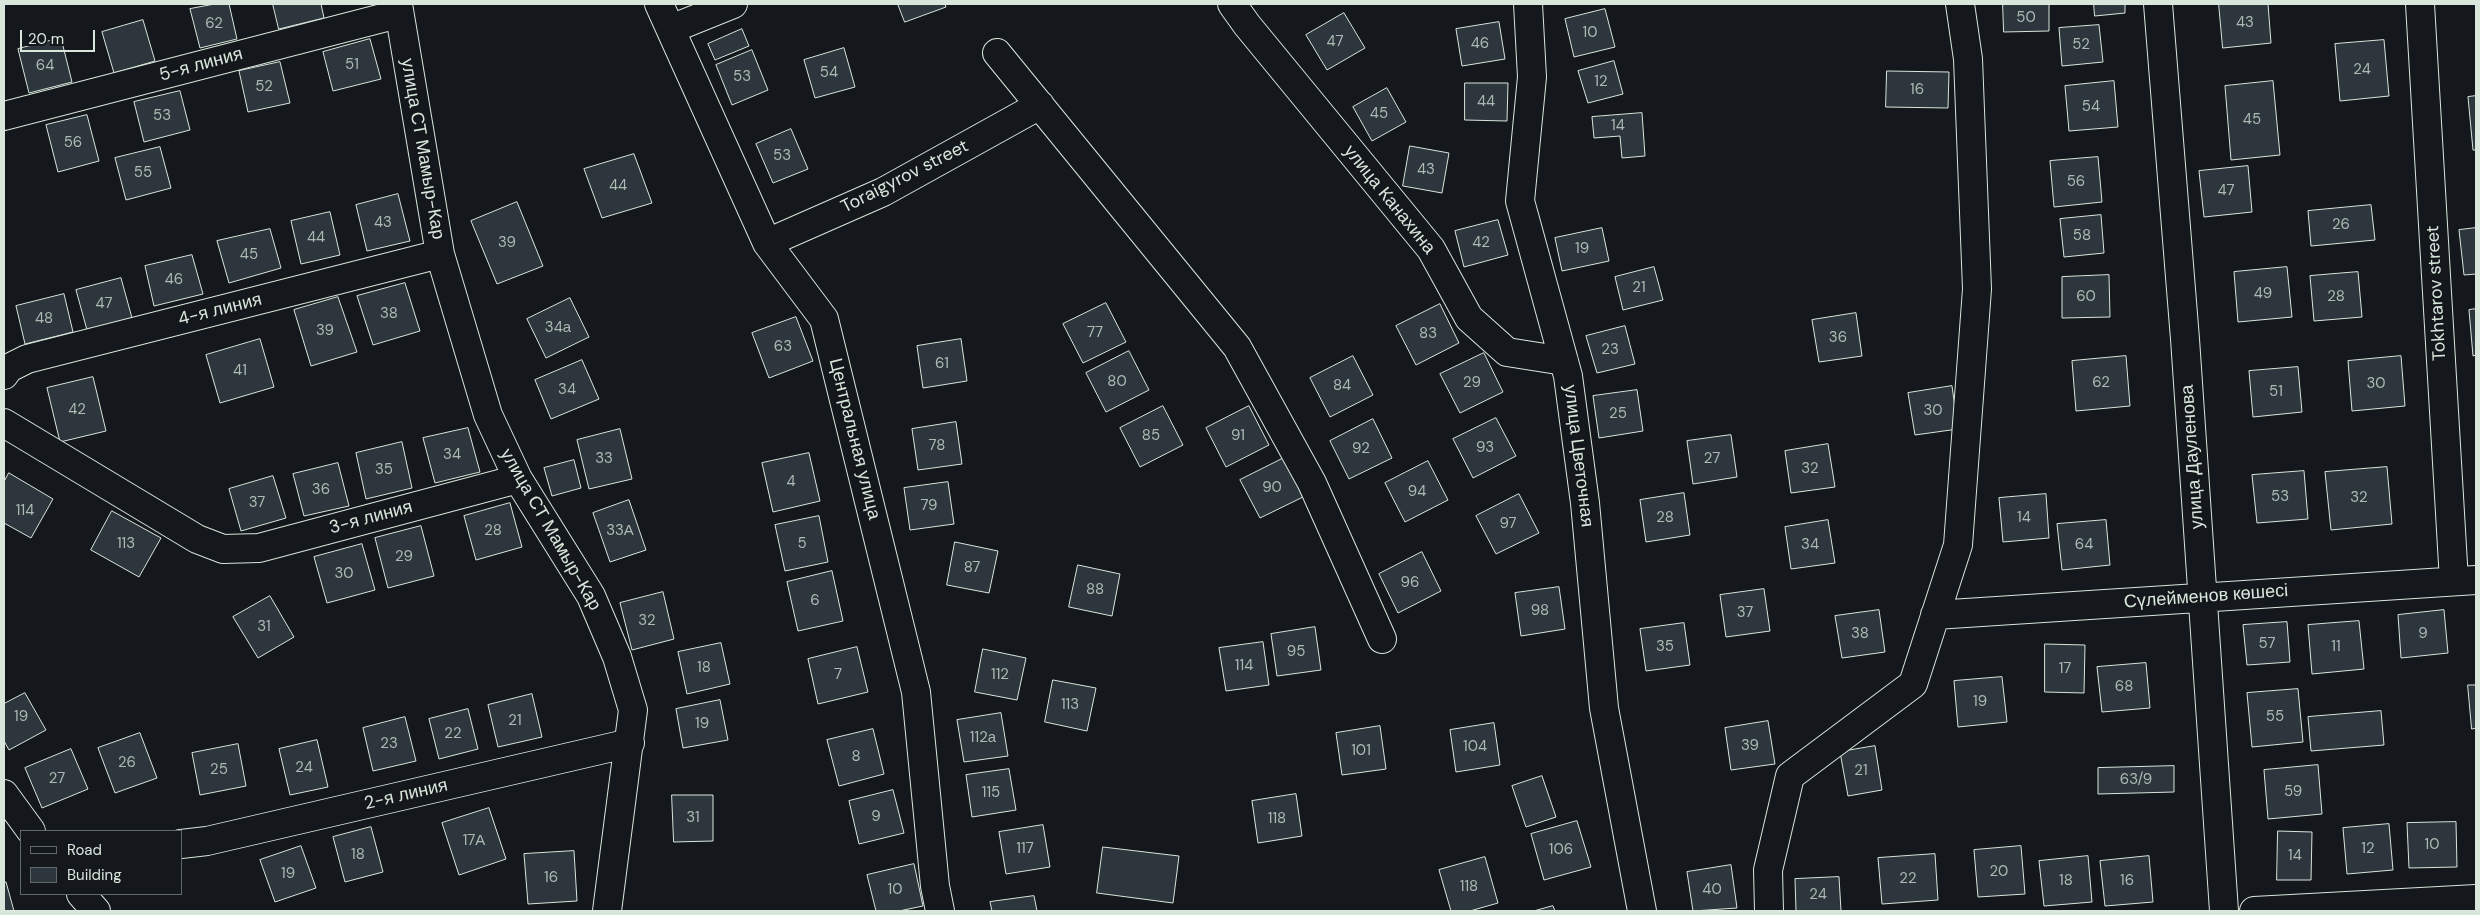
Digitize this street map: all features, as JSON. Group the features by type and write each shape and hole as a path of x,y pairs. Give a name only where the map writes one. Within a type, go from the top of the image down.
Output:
{"street":[{"name":"Центральная улица","path":"659,4 767,243 824,319 916,692 935,886 940,911"},
{"path":"671,29 733,4"},
{"name":"улица Канахина","path":"1232,4 1333,132 1431,249 1469,318 1507,352 1564,361"},
{"name":"улица Цветочная","path":"1528,4 1532,77 1520,201 1568,376 1585,503 1604,708 1642,911"},
{"path":"1769,911 1768,870 1790,776 1913,684 1958,544 1977,289 1968,59 1960,4"},
{"name":"улица Дауленова","path":"2158,4 2186,339 2224,911"},
{"name":"Tokhtarov street","path":"2420,4 2465,581"},
{"name":"5-я линия","path":"4,116 398,9"},
{"name":"улица СТ Мамыр-Кар","path":"398,9 440,254 488,415 518,480 591,596 617,657 633,710 607,911"},
{"path":"997,53 1237,346 1312,483 1382,639"},
{"name":"Toraigyrov street","path":"767,243 882,192 1040,105"},
{"name":"4-я линия","path":"4,375 9,368 26,359 440,254"},
{"name":"3-я линия","path":"4,423 197,539 223,549 259,548 518,480"},
{"name":"Сүлейменов көшесі","path":"1935,615 2465,581"},
{"name":"2-я линия","path":"182,844 207,841 630,743"},
{"path":"4,794 31,830"},
{"path":"82,895 96,911"},
{"path":"2254,911 2476,899"}],"building":[{"path":"215,4 229,4 237,39 200,48 190,9"},
{"path":"273,4 321,4 324,18 279,29"},
{"path":"898,4 945,4 946,7 905,22"},
{"path":"2003,4 2049,4 2049,31 2004,32"},
{"path":"2094,4 2125,4 2125,13 2095,16"},
{"path":"2219,4 2268,4 2271,43 2223,48"},
{"path":"1605,9 1615,47 1574,57 1565,19"},
{"path":"1344,13 1365,48 1327,70 1306,35"},
{"path":"143,20 155,61 114,73 102,32"},
{"path":"1499,22 1505,59 1462,66 1456,29"},
{"path":"2099,25 2103,62 2062,66 2059,28"},
{"path":"742,29 749,46 715,60 708,44"},
{"path":"61,38 72,82 29,93 18,49"},
{"path":"370,39 381,79 333,91 323,52"},
{"path":"2384,40 2389,96 2340,101 2335,44"},
{"path":"844,48 855,87 815,98 804,60"},
{"path":"752,50 768,90 732,105 716,65"},
{"path":"1614,61 1623,94 1588,103 1578,71"},
{"path":"280,62 290,103 248,112 239,71"},
{"path":"1887,71 1949,72 1948,108 1886,107"},
{"path":"2114,81 2118,127 2069,131 2065,86"},
{"path":"2273,81 2280,155 2231,160 2225,86"},
{"path":"1465,83 1508,83 1507,121 1465,120"},
{"path":"1387,88 1406,122 1372,141 1353,107"},
{"path":"180,91 190,130 144,142 134,102"},
{"path":"2476,96 2476,150 2473,150 2468,97"},
{"path":"1642,113 1645,156 1622,158 1620,136 1594,138 1592,117"},
{"path":"87,115 99,161 58,172 46,125"},
{"path":"791,129 808,169 773,183 756,144"},
{"path":"1410,146 1449,153 1442,193 1403,186"},
{"path":"160,147 171,188 126,200 115,158"},
{"path":"634,154 652,203 602,218 584,169"},
{"path":"2098,157 2102,202 2054,207 2050,161"},
{"path":"2248,166 2252,212 2204,217 2199,171"},
{"path":"398,194 410,241 367,251 356,205"},
{"path":"517,202 543,266 497,284 471,221"},
{"path":"2371,205 2375,240 2311,246 2308,211"},
{"path":"330,212 340,255 301,264 291,221"},
{"path":"2101,215 2104,253 2064,257 2060,219"},
{"path":"1498,220 1508,255 1464,267 1455,231"},
{"path":"1602,228 1609,261 1562,271 1555,238"},
{"path":"2476,228 2476,274 2464,275 2459,230"},
{"path":"270,229 281,268 229,283 217,241"},
{"path":"192,255 203,294 154,306 145,266"},
{"path":"1654,267 1663,300 1623,310 1615,277"},
{"path":"2287,267 2292,317 2238,322 2234,272"},
{"path":"2358,272 2362,317 2314,321 2310,276"},
{"path":"2109,275 2110,317 2062,318 2062,277"},
{"path":"121,278 132,318 87,330 76,290"},
{"path":"405,283 420,331 373,345 357,296"},
{"path":"64,294 73,332 25,344 16,306"},
{"path":"338,297 357,352 311,366 294,310"},
{"path":"570,298 589,337 546,358 527,319"},
{"path":"1106,303 1126,342 1083,363 1063,324"},
{"path":"1440,304 1459,343 1416,365 1396,326"},
{"path":"2476,309 2476,355 2473,356 2469,310"},
{"path":"1856,313 1862,356 1819,362 1812,320"},
{"path":"796,317 813,361 769,378 752,333"},
{"path":"1625,326 1635,364 1597,373 1586,336"},
{"path":"260,339 274,387 220,403 206,355"},
{"path":"961,339 967,381 923,388 917,346"},
{"path":"1129,351 1149,390 1106,412 1086,373"},
{"path":"1484,353 1503,392 1460,413 1440,374"},
{"path":"1353,356 1373,395 1330,417 1310,378"},
{"path":"2126,356 2130,406 2076,411 2072,361"},
{"path":"2401,356 2405,406 2352,411 2348,361"},
{"path":"582,360 599,399 551,419 535,380"},
{"path":"2298,367 2302,412 2253,417 2249,371"},
{"path":"93,377 106,431 60,442 47,388"},
{"path":"1952,386 1958,429 1915,435 1908,393"},
{"path":"1637,390 1643,431 1599,438 1593,396"},
{"path":"1163,406 1183,445 1140,467 1120,428"},
{"path":"1249,406 1269,445 1226,467 1206,428"},
{"path":"1496,418 1516,456 1473,478 1453,439"},
{"path":"1373,419 1392,458 1349,479 1330,441"},
{"path":"956,422 962,464 918,470 912,429"},
{"path":"468,428 480,472 435,483 423,438"},
{"path":"620,429 632,479 589,489 577,440"},
{"path":"1731,435 1737,477 1693,484 1687,441"},
{"path":"402,442 412,488 366,499 356,453"},
{"path":"1828,444 1835,487 1791,493 1785,451"},
{"path":"809,453 820,501 773,512 762,463"},
{"path":"1284,458 1303,497 1260,518 1240,480"},
{"path":"574,460 581,488 552,496 544,468"},
{"path":"1428,461 1448,500 1405,522 1385,483"},
{"path":"338,463 349,506 304,516 293,474"},
{"path":"2387,467 2392,524 2331,530 2325,472"},
{"path":"2304,471 2308,519 2257,523 2252,475"},
{"path":"9,473 53,499 31,538 4,523 4,482"},
{"path":"273,476 286,518 241,531 229,489"},
{"path":"948,482 954,524 910,530 904,488"},
{"path":"1684,493 1690,535 1646,542 1640,500"},
{"path":"1519,494 1539,533 1496,554 1476,516"},
{"path":"2046,494 2049,538 2003,542 1999,498"},
{"path":"629,500 646,550 610,562 593,513"},
{"path":"510,503 522,547 476,560 464,516"},
{"path":"112,511 161,538 139,577 91,550"},
{"path":"819,516 828,562 785,571 775,525"},
{"path":"1828,520 1835,563 1791,569 1785,527"},
{"path":"2106,520 2110,565 2062,570 2057,524"},
{"path":"421,526 434,576 388,588 375,538"},
{"path":"955,542 998,551 989,593 947,585"},
{"path":"362,544 375,590 327,603 314,557"},
{"path":"1422,552 1441,591 1398,613 1379,574"},
{"path":"1078,565 1120,574 1112,616 1069,607"},
{"path":"832,571 843,621 798,631 787,582"},
{"path":"1559,587 1565,629 1521,636 1515,593"},
{"path":"1764,589 1770,631 1726,637 1720,595"},
{"path":"663,592 674,639 632,650 620,603"},
{"path":"270,596 294,637 258,658 233,617"},
{"path":"1879,610 1885,652 1842,658 1835,616"},
{"path":"2444,610 2448,653 2401,658 2398,615"},
{"path":"2359,621 2364,669 2312,674 2308,625"},
{"path":"2287,622 2290,662 2247,665 2243,625"},
{"path":"1684,623 1690,665 1646,671 1640,629"},
{"path":"1315,627 1321,670 1277,676 1271,634"},
{"path":"1263,642 1269,685 1226,691 1219,648"},
{"path":"721,643 730,684 687,694 678,652"},
{"path":"2045,644 2085,645 2084,693 2045,692"},
{"path":"857,647 868,692 818,704 808,659"},
{"path":"983,649 1026,658 1017,700 975,692"},
{"path":"2146,663 2150,708 2102,712 2097,667"},
{"path":"2002,677 2007,722 1958,727 1954,681"},
{"path":"1053,680 1096,688 1087,731 1045,722"},
{"path":"2468,685 2476,685 2476,728 2472,729"},
{"path":"2298,689 2303,742 2252,747 2247,693"},
{"path":"25,693 46,730 9,750 4,741 4,704"},
{"path":"532,694 542,737 498,747 488,705"},
{"path":"720,700 728,740 683,748 676,709"},
{"path":"468,709 478,749 439,759 429,719"},
{"path":"2381,711 2384,745 2311,751 2308,717"},
{"path":"1001,713 1008,756 964,762 957,720"},
{"path":"405,717 416,761 373,771 363,728"},
{"path":"1768,721 1775,764 1731,770 1725,728"},
{"path":"1494,723 1500,765 1456,772 1450,730"},
{"path":"1380,726 1386,769 1342,775 1336,733"},
{"path":"873,729 884,774 839,786 827,740"},
{"path":"140,733 157,778 115,793 98,748"},
{"path":"317,740 328,787 290,795 279,749"},
{"path":"238,744 246,786 200,795 192,753"},
{"path":"1875,746 1882,790 1848,796 1840,752"},
{"path":"71,749 88,789 42,808 25,768"},
{"path":"2318,765 2322,814 2268,819 2264,770"},
{"path":"2174,766 2174,792 2098,794 2098,768"},
{"path":"1009,769 1016,810 972,817 966,775"},
{"path":"1542,776 1556,817 1526,827 1512,786"},
{"path":"893,790 904,833 859,844 849,801"},
{"path":"1296,794 1302,836 1258,843 1252,801"},
{"path":"672,795 713,795 713,841 674,842"},
{"path":"489,808 506,859 459,875 442,823"},
{"path":"1577,821 1591,867 1544,880 1531,834"},
{"path":"2456,822 2457,867 2409,868 2407,823"},
{"path":"2389,824 2393,870 2347,874 2343,828"},
{"path":"1043,825 1050,867 1006,874 999,832"},
{"path":"371,827 383,872 345,882 333,837"},
{"path":"2278,831 2312,832 2311,880 2277,880"},
{"path":"301,846 316,888 275,902 260,860"},
{"path":"2021,846 2025,894 1978,897 1974,850"},
{"path":"1103,847 1179,856 1173,903 1097,893"},
{"path":"574,851 577,901 528,904 524,854"},
{"path":"1935,854 1938,900 1882,904 1878,858"},
{"path":"2088,856 2092,902 2044,906 2039,861"},
{"path":"2149,856 2153,902 2105,906 2100,861"},
{"path":"1485,857 1498,903 1470,911 1451,911 1439,870"},
{"path":"914,864 923,906 899,911 876,911 867,875"},
{"path":"1731,865 1737,908 1693,911 1687,872"},
{"path":"1839,877 1841,911 1796,911 1795,879"},
{"path":"4,882 6,882 14,911 4,911"},
{"path":"1034,896 1037,911 992,911 990,902"},
{"path":"1553,906 1555,911 1534,911"}]}
